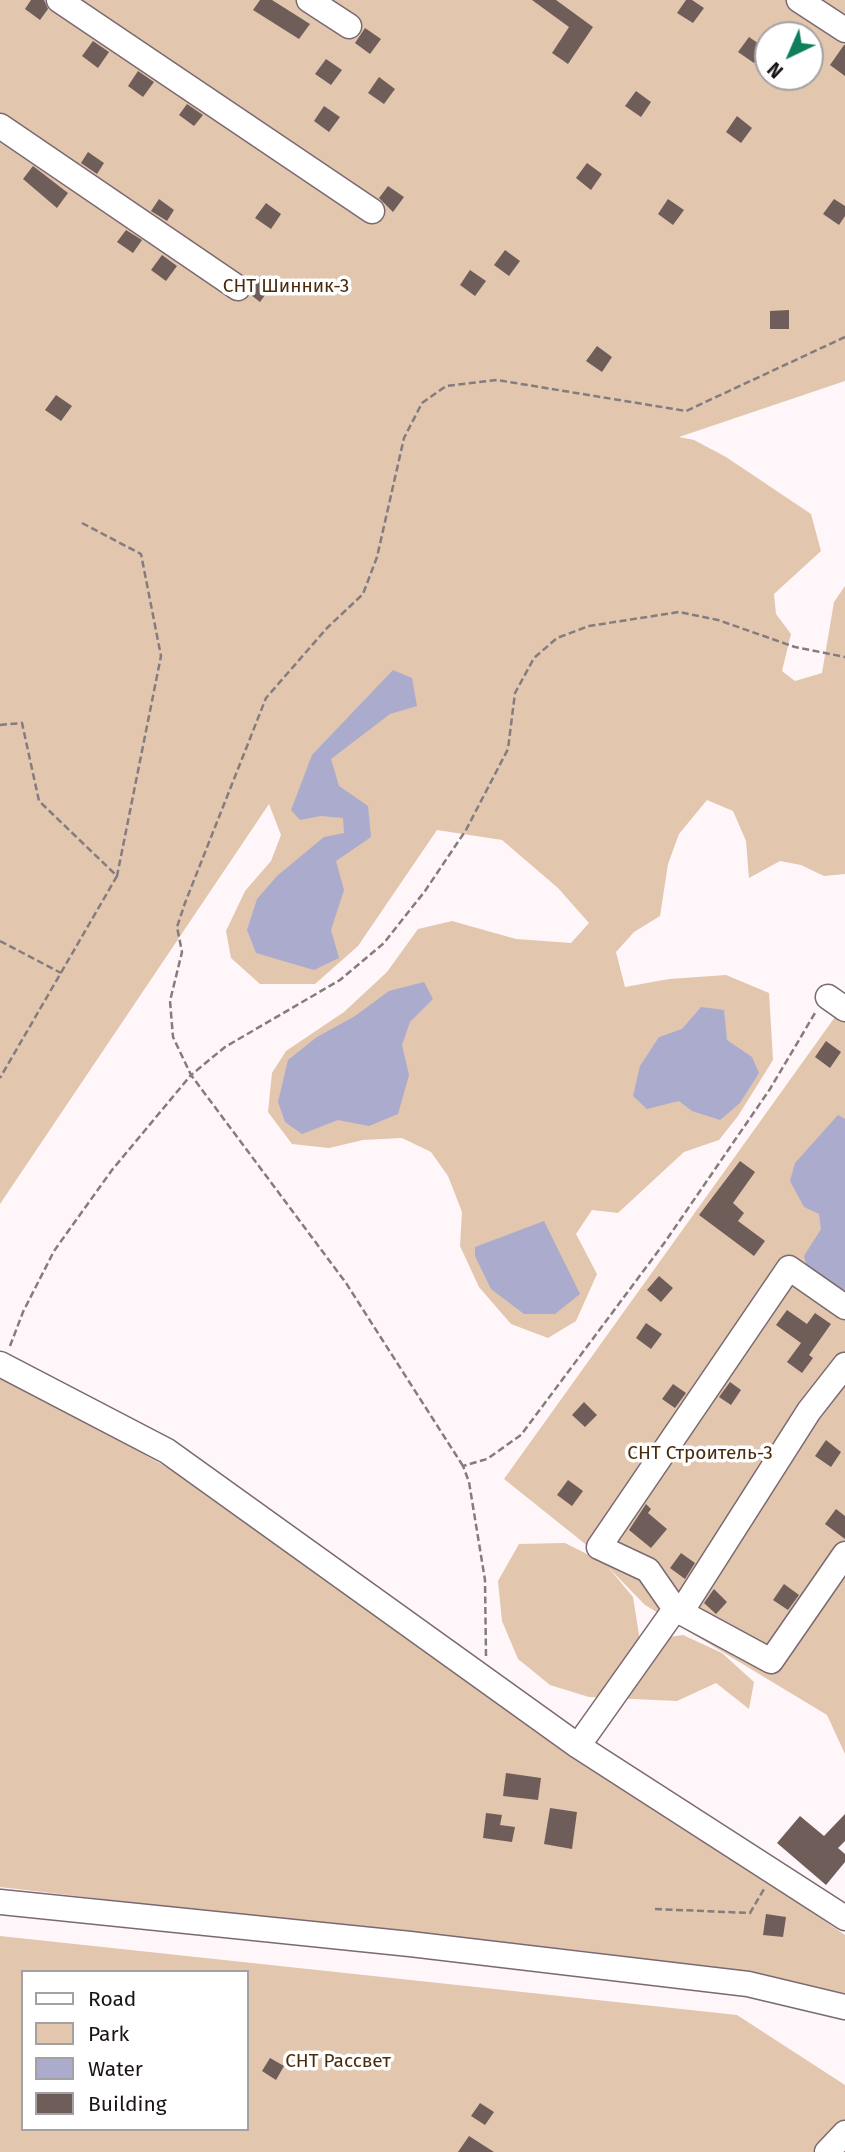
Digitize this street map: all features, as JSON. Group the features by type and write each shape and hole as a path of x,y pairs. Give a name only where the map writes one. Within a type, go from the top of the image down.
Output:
{"street":[{"path":"59,0 372,211"},
{"path":"309,0 349,26"},
{"path":"799,0 845,30"},
{"path":"0,126 238,288"},
{"path":"845,1307 789,1268 599,1547 648,1570 678,1610 771,1661 845,1555"},
{"path":"1,1364 167,1451 579,1746 845,1918"},
{"path":"579,1746 678,1610 809,1411 845,1365"},
{"path":"0,1902 410,1944 748,1984 845,2007"},
{"path":"827,2152 845,2133"}],"path":[{"path":"487,1680 485,1580 469,1482 463,1466 346,1283 191,1075 173,1037 170,1001 182,952 177,927 266,698 327,628 363,594 377,557 404,438 422,403 446,386 497,380 685,411 845,337"},
{"path":"0,1078 117,876 162,656 141,554 82,523"},
{"path":"1,1364 23,1312 54,1251 111,1170 191,1075 225,1047 341,980 384,943 425,891 466,830 508,749 515,693 534,658 557,638 589,626 679,612 718,620 795,648 845,657"},
{"path":"0,725 22,723 39,801 117,876"},
{"path":"0,941 61,973"},
{"path":"463,1466 486,1459 521,1435 665,1242 770,1089 806,1024 837,1003"},
{"path":"655,1909 750,1913 775,1871"}],"green space":[{"name":"СНТ Шинник-3","path":"0,0 845,0 845,381 679,437 694,440 726,457 811,514 821,551 774,594 776,614 791,634 782,671 795,681 822,673 834,602 845,586 845,874 824,876 801,865 780,861 749,878 746,841 733,811 707,800 679,834 668,864 660,916 634,932 616,952 625,987 669,979 726,975 769,993 773,1060 738,1116 719,1140 684,1152 618,1213 592,1210 576,1234 597,1274 576,1321 548,1338 511,1324 479,1287 460,1246 462,1212 448,1176 431,1152 402,1138 363,1140 329,1148 292,1144 268,1112 272,1073 286,1051 344,1012 387,972 418,929 452,921 516,939 571,943 589,923 558,888 502,840 437,830 358,946 315,984 260,984 231,958 226,931 245,891 271,861 281,835 269,804 0,1204"},
{"name":"СНТ Строитель-3","path":"845,1003 845,1754 827,1715 645,1605 608,1567 633,1597 640,1641 683,1635 722,1653 754,1682 749,1709 716,1683 677,1701 589,1697 550,1685 518,1659 502,1621 498,1581 519,1544 565,1543 603,1562 584,1543 504,1479"},
{"path":"0,1379 76,1415 168,1468 845,1935 845,1995 729,1971 585,1951 337,1927 0,1887"},
{"name":"СНТ Рассвет","path":"0,1936 737,2015 845,2085 845,2152 0,2152"}],"water":[{"path":"393,670 412,678 417,706 390,714 331,759 339,786 368,806 371,837 336,861 344,890 331,930 339,958 314,970 256,953 247,930 257,899 277,876 324,837 344,833 343,818 321,816 300,820 291,810 312,755"},
{"path":"424,982 433,999 410,1022 402,1045 409,1075 398,1114 369,1126 338,1120 302,1134 285,1122 278,1102 288,1060 317,1037 355,1016 389,991"},
{"path":"701,1007 724,1010 727,1040 752,1057 759,1073 740,1103 720,1120 692,1111 679,1101 647,1109 633,1096 640,1066 659,1037 682,1029"},
{"path":"838,1115 845,1119 845,1290 809,1275 804,1256 821,1229 819,1214 804,1207 790,1181 795,1163"},
{"path":"544,1221 580,1294 555,1314 524,1314 491,1289 475,1256 475,1247"}],"building":[{"path":"31,0 44,0 48,9 40,20 25,9"},
{"path":"260,0 272,0 310,24 299,39 253,10"},
{"path":"532,0 556,0 593,27 568,64 552,53 569,27"},
{"path":"686,0 692,0 704,8 693,23 677,13"},
{"path":"365,28 381,39 370,54 355,43"},
{"path":"749,37 754,40 754,63 738,52"},
{"path":"93,41 109,52 98,68 82,56"},
{"path":"845,45 845,76 830,65"},
{"path":"326,59 342,70 331,85 315,74"},
{"path":"138,71 154,82 143,97 128,86"},
{"path":"379,77 395,89 384,104 368,93"},
{"path":"636,91 651,102 641,117 625,106"},
{"path":"187,104 203,115 194,126 179,115"},
{"path":"324,106 340,117 329,132 314,121"},
{"path":"737,116 752,128 741,143 726,132"},
{"path":"88,152 104,163 97,174 81,163"},
{"path":"587,163 602,174 591,190 576,178"},
{"path":"33,166 68,193 57,208 23,179"},
{"path":"388,186 404,197 393,212 379,198"},
{"path":"159,199 174,210 167,221 151,211"},
{"path":"668,199 684,210 673,225 658,214"},
{"path":"834,199 845,206 845,216 839,225 823,214"},
{"path":"266,203 281,214 271,229 255,218"},
{"path":"126,230 142,240 133,253 117,242"},
{"path":"505,250 520,261 509,276 494,265"},
{"path":"162,255 177,266 166,281 151,270"},
{"path":"470,270 486,281 475,296 460,285"},
{"path":"255,275 271,287 260,302 251,295 251,281"},
{"path":"789,310 789,329 770,329 770,311"},
{"path":"597,346 612,357 602,372 586,361"},
{"path":"56,395 72,406 61,421 45,410"},
{"path":"826,1041 841,1052 830,1068 815,1057"},
{"path":"740,1161 755,1172 733,1203 744,1213 738,1221 765,1241 754,1256 699,1215"},
{"path":"659,1276 673,1288 661,1302 647,1290"},
{"path":"787,1310 807,1324 815,1313 831,1324 809,1355 813,1358 802,1373 787,1362 801,1343 776,1325"},
{"path":"646,1323 662,1334 651,1349 636,1338"},
{"path":"730,1382 741,1390 731,1405 719,1397"},
{"path":"673,1384 686,1393 675,1408 662,1399"},
{"path":"584,1402 597,1415 585,1427 572,1415"},
{"path":"826,1440 841,1452 831,1467 815,1456"},
{"path":"568,1480 583,1491 572,1506 557,1495"},
{"path":"646,1504 651,1509 648,1513 667,1529 651,1548 629,1530"},
{"path":"836,1509 845,1516 845,1539 825,1524"},
{"path":"681,1553 695,1563 685,1579 670,1568"},
{"path":"784,1584 799,1595 788,1610 773,1600"},
{"path":"714,1589 727,1602 716,1614 704,1603"},
{"path":"506,1773 541,1778 538,1800 503,1796"},
{"path":"550,1808 577,1812 572,1849 544,1844"},
{"path":"486,1813 502,1815 500,1825 515,1827 512,1842 483,1838"},
{"path":"845,1814 845,1841 838,1848 845,1854 845,1862 826,1885 777,1843 800,1816 824,1836"},
{"path":"766,1914 786,1917 783,1937 763,1935"},
{"path":"270,2058 284,2066 276,2080 262,2071"},
{"path":"480,2103 494,2112 485,2125 471,2116"},
{"path":"469,2136 494,2152 458,2152"}]}
